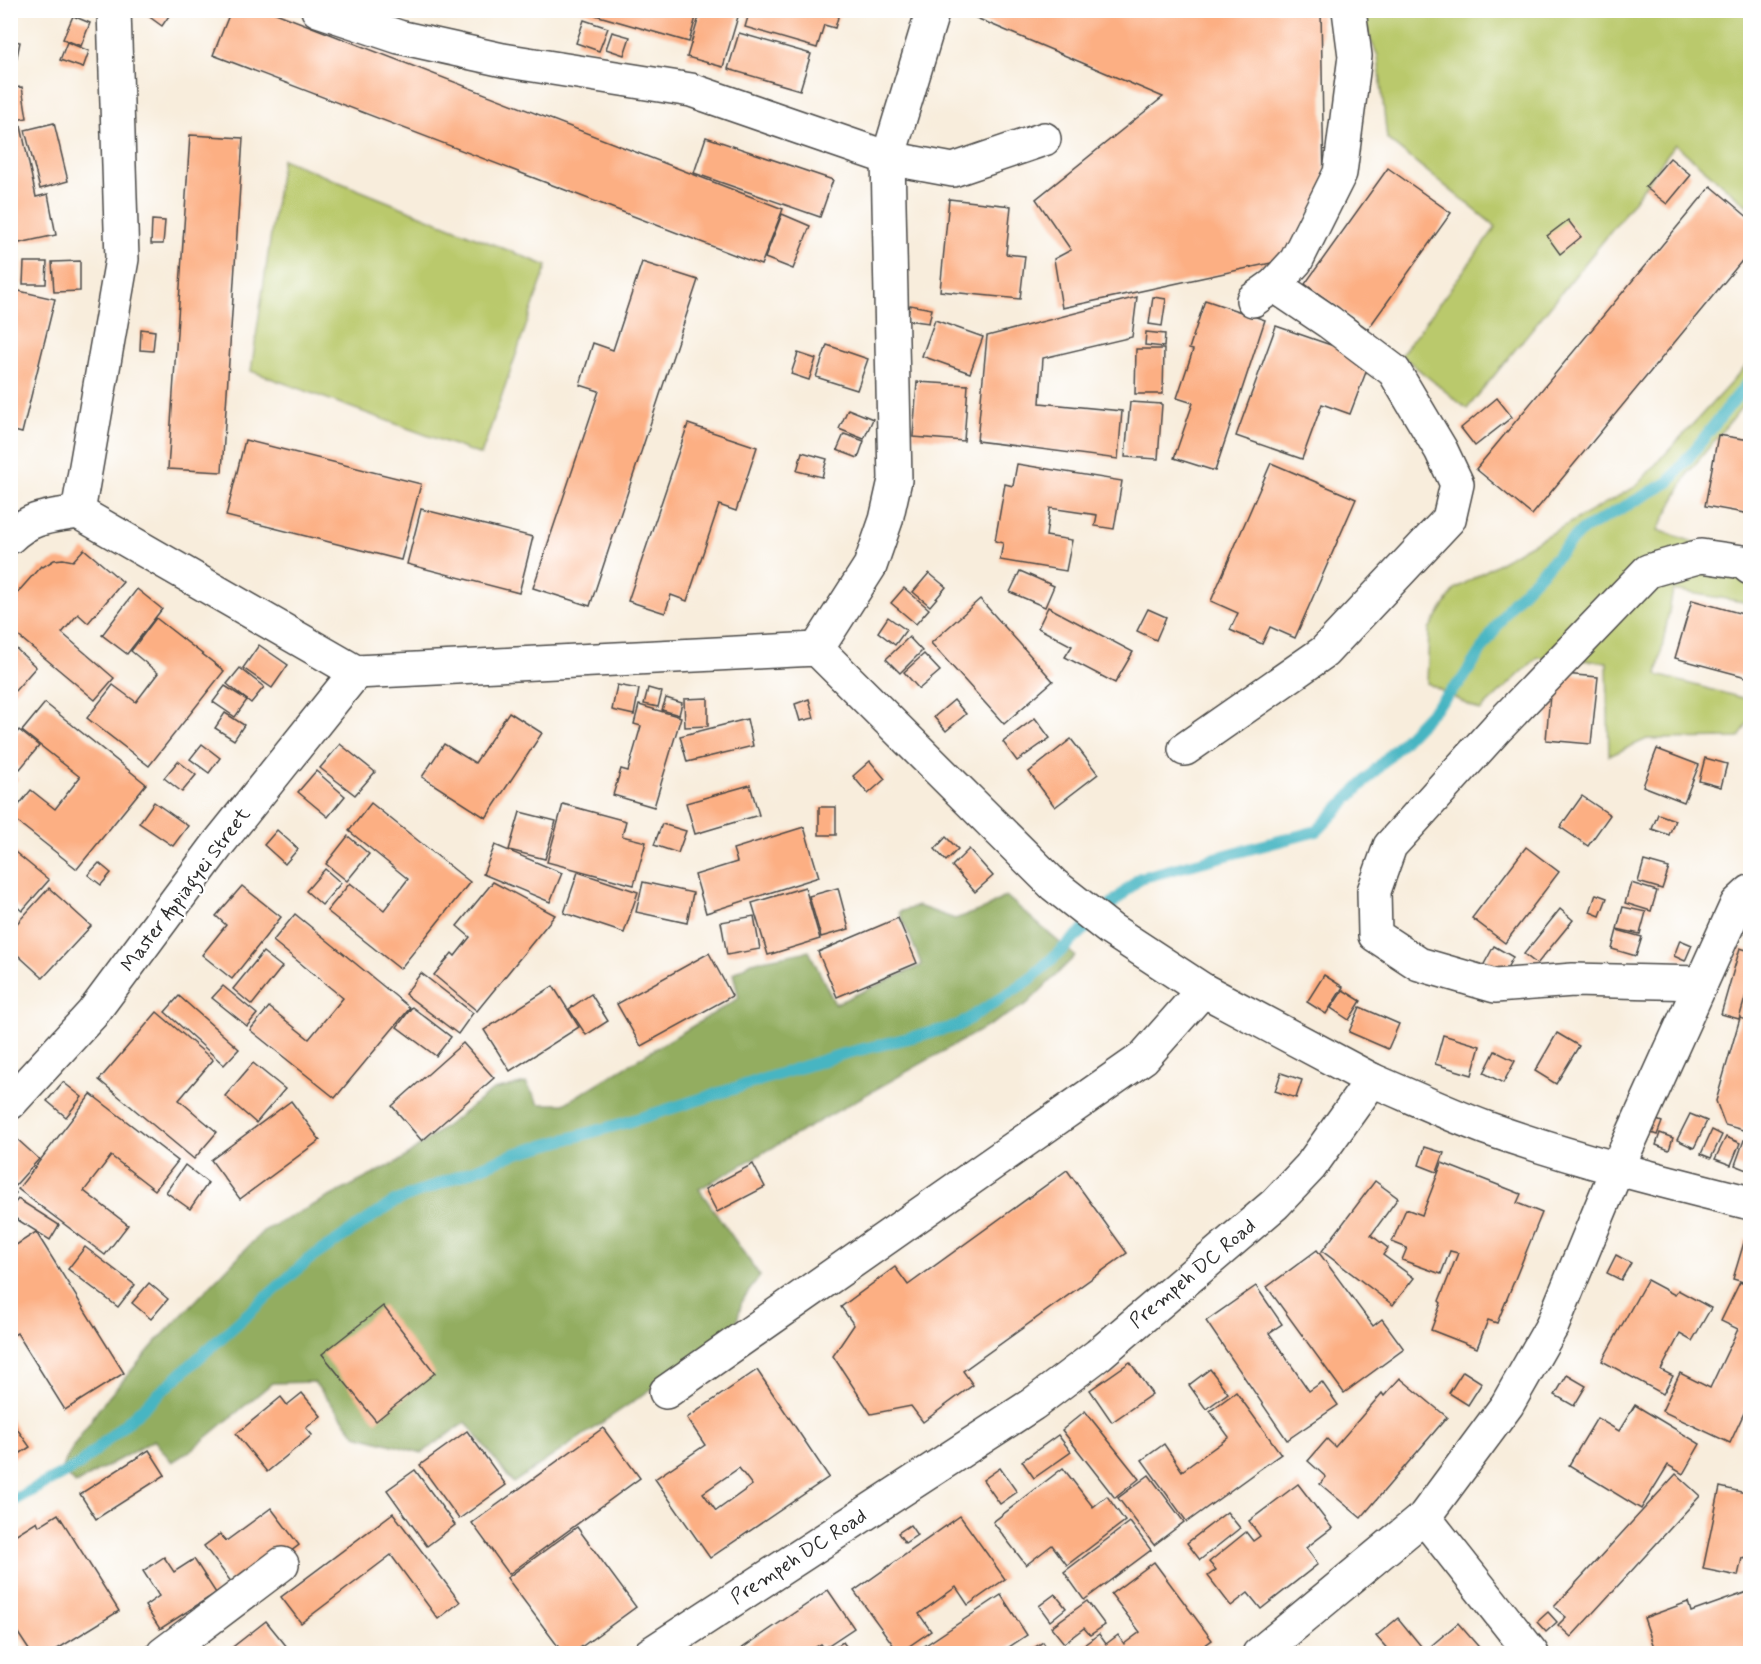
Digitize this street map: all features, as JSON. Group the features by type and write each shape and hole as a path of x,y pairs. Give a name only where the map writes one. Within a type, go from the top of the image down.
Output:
{"street":[{"path":"78,512 122,259 114,10"},
{"path":"318,10 399,37 503,60 691,90 888,158 953,170 1044,139"},
{"path":"817,649 870,566 886,520 895,480 888,158 933,10"},
{"path":"1185,749 1324,652 1449,519 1457,484 1441,450 1394,371 1329,322 1264,292 1296,261 1340,173 1355,56 1349,10"},
{"path":"10,537 28,522 38,518 78,512 356,672 817,649 1054,885 1110,928 1203,990 1372,1080 1485,1128 1617,1170 1750,1203"},
{"path":"1701,983 1573,980 1495,986 1419,964 1375,934 1374,891 1390,846 1498,727 1648,571 1701,556 1743,562 1750,568"},
{"name":"Master Appiagyei Street","path":"10,1103 92,1014 219,843 356,672"},
{"path":"1259,1653 1424,1517 1507,1405 1552,1326 1617,1170 1737,904 1750,892"},
{"path":"666,1392 1143,1058 1203,990"},
{"name":"Prempeh DC Road","path":"650,1653 1033,1404 1098,1355 1275,1204 1310,1167 1372,1080"},
{"path":"1424,1517 1532,1653"},
{"path":"164,1653 282,1564"}],"green space":[{"path":"1357,11 1750,11 1750,208 1675,144 1617,224 1467,409 1401,355 1496,227 1387,139 1378,56"},
{"path":"282,159 547,266 481,455 251,371"},
{"path":"1750,362 1750,397 1689,472 1658,530 1750,561 1750,603 1673,590 1657,675 1750,700 1750,719 1739,738 1647,739 1609,756 1607,662 1538,657 1480,711 1427,683 1429,629 1455,589 1635,487"},
{"path":"1006,896 1075,956 1027,1004 699,1189 760,1276 742,1301 734,1333 513,1483 466,1422 422,1453 356,1435 314,1382 272,1383 193,1449 172,1462 154,1440 75,1484 62,1468 74,1445 100,1407 156,1342 263,1231 401,1160 493,1090 526,1083 539,1104 564,1104 739,998 733,973 752,962 809,951 835,1004 922,965 899,912 918,906 955,919 984,909"}],"building":[{"path":"140,10 173,10 162,26"},
{"path":"231,10 268,10 783,209 761,265 213,55"},
{"path":"578,10 698,10 689,42"},
{"path":"701,10 740,10 723,67 687,57"},
{"path":"750,10 840,10 835,28 824,25 817,48 745,27"},
{"path":"977,10 1321,10 1324,187 1285,260 1062,308 1054,259 1071,250 1036,199 1163,97 974,17"},
{"path":"73,16 90,23 81,46 63,39"},
{"path":"584,20 608,28 599,51 576,43"},
{"path":"612,32 630,37 624,55 606,49"},
{"path":"739,33 811,54 800,90 728,69"},
{"path":"10,40 20,42 15,66 10,65"},
{"path":"67,42 89,51 83,68 60,60"},
{"path":"22,87 27,118 10,121 10,88"},
{"path":"54,123 68,181 40,189 25,130"},
{"path":"21,126 36,197 48,194 56,235 10,245 10,128"},
{"path":"190,135 243,138 222,472 168,469"},
{"path":"706,137 833,180 820,217 694,173"},
{"path":"1670,158 1691,175 1667,204 1645,187"},
{"path":"1388,168 1451,213 1368,329 1305,284"},
{"path":"1711,186 1750,219 1750,251 1532,515 1476,469"},
{"path":"949,199 1011,206 1006,254 1025,256 1020,299 940,291"},
{"path":"782,214 810,226 793,269 765,258"},
{"path":"152,220 165,221 163,244 151,244"},
{"path":"1568,220 1581,237 1560,254 1547,236"},
{"path":"80,261 80,291 54,292 52,262"},
{"path":"24,262 47,262 46,284 23,284"},
{"path":"642,262 698,280 590,606 533,588 599,391 580,385 593,343 613,350"},
{"path":"10,289 55,299 22,433 10,430"},
{"path":"1137,297 1132,337 1043,358 1040,403 1122,411 1118,459 977,441 987,336"},
{"path":"1153,297 1166,299 1162,326 1149,324"},
{"path":"1205,300 1265,320 1215,471 1174,458 1193,403 1177,398 1193,350 1189,349"},
{"path":"910,305 932,309 929,323 907,320"},
{"path":"935,320 983,337 970,373 922,356"},
{"path":"1276,326 1371,359 1350,414 1322,404 1302,459 1236,436"},
{"path":"141,329 155,331 153,351 140,350"},
{"path":"1146,332 1165,334 1164,347 1145,345"},
{"path":"827,345 868,359 857,390 816,377"},
{"path":"1136,349 1164,349 1163,394 1135,394"},
{"path":"798,353 816,359 809,380 791,374"},
{"path":"917,382 968,385 964,441 913,437"},
{"path":"1497,398 1512,417 1475,446 1461,428"},
{"path":"1130,402 1162,404 1158,459 1125,457"},
{"path":"848,409 873,419 864,439 839,429"},
{"path":"688,424 757,447 736,511 719,505 687,601 671,595 665,613 628,601"},
{"path":"844,434 864,441 858,458 837,450"},
{"path":"1718,435 1750,440 1750,514 1705,506"},
{"path":"245,440 421,484 401,560 226,516"},
{"path":"802,452 827,459 822,477 797,471"},
{"path":"1271,463 1356,499 1295,638 1270,627 1262,644 1230,630 1238,613 1211,601"},
{"path":"1017,464 1122,481 1114,529 1095,526 1097,515 1050,508 1046,536 1072,540 1066,571 1000,560 1003,543 995,541 1005,484 1013,486"},
{"path":"421,509 533,537 519,593 407,564"},
{"path":"84,549 123,582 88,623 78,614 62,633 114,678 95,700 10,629 10,601 41,566 54,560 73,561"},
{"path":"1020,571 1054,586 1045,607 1010,592"},
{"path":"929,573 946,587 930,606 913,592"},
{"path":"904,588 929,609 916,624 891,603"},
{"path":"137,589 162,609 127,654 102,635"},
{"path":"980,599 1053,681 1004,724 931,643"},
{"path":"1692,600 1750,616 1750,678 1675,658"},
{"path":"1048,607 1133,652 1115,683 1065,657 1072,646 1038,628"},
{"path":"1148,609 1166,617 1156,640 1137,631"},
{"path":"888,617 906,630 895,645 878,632"},
{"path":"156,618 224,671 149,766 87,718 113,685 136,702 158,673 131,651"},
{"path":"909,637 922,651 900,673 886,659"},
{"path":"10,643 36,667 14,692 10,688"},
{"path":"259,645 288,665 272,688 243,668"},
{"path":"924,654 940,671 919,689 904,672"},
{"path":"240,668 264,687 251,703 227,684"},
{"path":"1552,673 1598,677 1591,744 1546,740"},
{"path":"617,685 639,689 634,715 612,710"},
{"path":"225,686 247,700 235,717 213,702"},
{"path":"648,688 662,692 658,707 644,704"},
{"path":"666,698 682,703 679,715 662,710"},
{"path":"708,698 708,726 685,727 684,699"},
{"path":"809,699 814,718 800,721 795,704"},
{"path":"954,700 966,714 946,731 934,717"},
{"path":"45,703 146,784 77,869 10,816 31,790 55,809 80,777 22,731"},
{"path":"639,705 681,717 654,807 613,795 621,769 628,771 641,726 634,724"},
{"path":"509,712 542,733 486,818 422,777 444,744 475,763"},
{"path":"225,713 244,725 234,740 215,728"},
{"path":"1035,718 1050,738 1017,761 1003,742"},
{"path":"747,719 753,746 687,762 680,736"},
{"path":"19,730 39,746 20,769 10,761 10,741"},
{"path":"1071,739 1098,774 1055,807 1029,772"},
{"path":"202,744 220,758 209,773 190,759"},
{"path":"340,744 375,772 355,795 320,768"},
{"path":"1657,749 1699,765 1684,802 1643,786"},
{"path":"1705,758 1727,764 1721,787 1699,781"},
{"path":"178,761 196,775 182,792 164,778"},
{"path":"870,761 885,779 868,794 853,776"},
{"path":"316,771 345,796 328,817 298,792"},
{"path":"10,772 18,779 10,788"},
{"path":"750,785 759,815 695,834 686,803"},
{"path":"1582,796 1610,815 1588,846 1560,827"},
{"path":"154,802 188,826 173,846 139,823"},
{"path":"371,803 470,882 400,969 327,911 350,883 384,910 408,879 349,831"},
{"path":"563,804 626,821 622,836 646,842 634,885 547,862"},
{"path":"819,807 836,807 836,835 819,835"},
{"path":"520,812 556,821 545,859 509,850"},
{"path":"1658,814 1675,820 1669,835 1652,829"},
{"path":"662,824 686,831 678,853 654,845"},
{"path":"804,827 819,877 706,913 695,875 737,862 733,849"},
{"path":"277,830 298,849 285,864 264,845"},
{"path":"348,836 369,854 347,881 326,864"},
{"path":"946,837 958,849 946,861 935,849"},
{"path":"495,845 562,873 550,902 483,874"},
{"path":"1526,847 1559,872 1505,943 1472,918"},
{"path":"10,848 49,880 22,911 10,901"},
{"path":"969,849 993,876 975,892 952,866"},
{"path":"1644,861 1669,868 1662,889 1638,882"},
{"path":"99,863 111,873 101,885 88,875"},
{"path":"325,869 341,883 322,905 306,891"},
{"path":"578,872 638,892 624,933 564,913"},
{"path":"493,882 555,915 477,1011 434,975 452,953 455,956 470,937 457,926"},
{"path":"643,882 693,893 687,923 636,912"},
{"path":"1631,883 1657,891 1651,911 1625,903"},
{"path":"242,886 281,917 232,979 202,955 226,925 216,916"},
{"path":"805,887 820,939 768,955 752,903"},
{"path":"49,888 91,926 43,978 10,948 10,931"},
{"path":"838,888 849,929 821,937 809,896"},
{"path":"1596,894 1607,898 1600,916 1590,912"},
{"path":"1623,907 1646,912 1640,934 1617,929"},
{"path":"1560,909 1573,920 1537,964 1524,954"},
{"path":"295,914 410,1008 335,1098 250,1030 269,1007 309,1039 343,998 273,941"},
{"path":"754,916 760,949 727,955 721,922"},
{"path":"898,918 917,963 837,997 818,952"},
{"path":"1617,930 1642,937 1636,956 1612,949"},
{"path":"1680,940 1692,945 1685,961 1674,956"},
{"path":"1494,946 1513,957 1502,977 1483,966"},
{"path":"1740,948 1750,951 1750,981 1739,1019 1721,1014"},
{"path":"263,952 282,967 252,1005 233,989"},
{"path":"709,953 732,996 641,1046 617,1004"},
{"path":"421,973 473,1013 458,1034 405,994"},
{"path":"1324,975 1343,987 1326,1014 1307,1002"},
{"path":"223,986 257,1014 247,1026 212,998"},
{"path":"553,986 579,1027 510,1071 484,1030"},
{"path":"1343,990 1361,1001 1349,1020 1331,1008"},
{"path":"591,994 608,1021 586,1035 569,1009"},
{"path":"179,996 239,1049 224,1065 165,1012"},
{"path":"412,1007 451,1037 436,1056 397,1027"},
{"path":"1360,1007 1399,1024 1388,1049 1349,1032"},
{"path":"157,1012 213,1060 179,1100 217,1132 194,1159 99,1080"},
{"path":"1740,1018 1750,1021 1750,1132 1725,1125 1716,1101"},
{"path":"1557,1033 1579,1046 1556,1084 1535,1071"},
{"path":"1443,1035 1480,1046 1472,1075 1435,1064"},
{"path":"463,1043 494,1078 422,1141 392,1106"},
{"path":"1495,1051 1515,1061 1503,1083 1484,1073"},
{"path":"253,1063 285,1089 256,1123 225,1096"},
{"path":"1281,1073 1302,1080 1296,1098 1275,1091"},
{"path":"63,1082 82,1097 66,1117 47,1101"},
{"path":"91,1094 178,1161 155,1190 111,1156 84,1191 128,1225 105,1255 18,1189"},
{"path":"291,1101 320,1140 240,1199 211,1160"},
{"path":"1690,1114 1707,1121 1694,1148 1677,1140"},
{"path":"1646,1116 1662,1122 1657,1135 1640,1129"},
{"path":"1712,1130 1722,1135 1711,1158 1701,1154"},
{"path":"1660,1133 1673,1138 1669,1150 1656,1145"},
{"path":"1726,1137 1740,1143 1731,1165 1715,1159"},
{"path":"17,1139 39,1159 12,1189 16,1193 10,1199 10,1147"},
{"path":"1744,1140 1750,1142 1750,1171 1735,1165"},
{"path":"1425,1147 1444,1153 1437,1172 1419,1165"},
{"path":"1442,1163 1521,1194 1517,1203 1542,1213 1497,1323 1488,1320 1477,1348 1431,1330 1441,1303 1439,1301 1458,1253 1450,1251 1441,1274 1402,1260 1407,1248 1392,1242 1406,1209 1422,1215"},
{"path":"753,1164 765,1187 717,1212 705,1189"},
{"path":"185,1165 208,1183 190,1209 166,1192"},
{"path":"1067,1170 1127,1253 963,1371 973,1385 923,1422 911,1406 871,1414 833,1356 854,1325 841,1307 895,1267 908,1285"},
{"path":"1375,1181 1398,1198 1371,1235 1388,1248 1383,1255 1414,1278 1393,1305 1322,1251"},
{"path":"18,1199 59,1225 50,1240 10,1215 10,1209"},
{"path":"36,1232 124,1373 65,1410 17,1333 10,1337 10,1249"},
{"path":"1745,1239 1750,1241 1750,1284 1733,1279"},
{"path":"85,1247 135,1285 118,1307 68,1269"},
{"path":"1317,1250 1373,1326 1382,1319 1404,1349 1344,1393 1267,1287"},
{"path":"1616,1255 1631,1263 1621,1280 1607,1273"},
{"path":"1647,1280 1675,1295 1678,1290 1711,1308 1692,1341 1680,1334 1661,1370 1673,1376 1663,1394 1602,1361"},
{"path":"1740,1282 1750,1287 1750,1400 1730,1443 1662,1411 1680,1373 1710,1388 1738,1329 1721,1321"},
{"path":"149,1283 168,1299 151,1319 132,1303"},
{"path":"1256,1286 1282,1324 1269,1333 1309,1391 1322,1382 1338,1405 1287,1440 1206,1321"},
{"path":"383,1306 435,1373 376,1421 322,1354"},
{"path":"1130,1362 1152,1394 1112,1422 1090,1390"},
{"path":"1210,1369 1228,1393 1206,1409 1189,1385"},
{"path":"757,1370 829,1477 710,1558 655,1479 705,1445 687,1418","holes":["739,1468 752,1485 716,1511 703,1493"]},
{"path":"1463,1371 1482,1383 1468,1405 1449,1393"},
{"path":"1567,1375 1586,1386 1574,1406 1555,1395"},
{"path":"1400,1378 1447,1417 1361,1518 1320,1484 1326,1477 1308,1461 1327,1439 1335,1447 1382,1393 1384,1396"},
{"path":"1236,1392 1281,1454 1187,1522 1142,1460 1164,1444 1182,1471 1229,1437 1210,1411"},
{"path":"302,1393 321,1416 306,1428 312,1435 267,1472 236,1434 281,1397 287,1405"},
{"path":"1635,1405 1700,1444 1683,1474 1668,1465 1641,1509 1569,1465 1597,1418 1619,1431"},
{"path":"1085,1411 1139,1479 1115,1498 1062,1430"},
{"path":"10,1419 30,1447 10,1460"},
{"path":"603,1428 640,1478 509,1574 472,1523"},
{"path":"467,1431 506,1485 459,1519 420,1465"},
{"path":"1058,1435 1071,1452 1034,1478 1022,1461"},
{"path":"149,1450 165,1475 96,1519 80,1494"},
{"path":"1000,1468 1017,1492 1000,1504 983,1480"},
{"path":"1063,1468 1093,1507 1107,1496 1125,1521 1067,1565 1052,1545 1026,1565 993,1522"},
{"path":"415,1470 455,1525 427,1546 387,1490"},
{"path":"1676,1474 1700,1496 1571,1637 1558,1625 1566,1617 1554,1607"},
{"path":"1149,1475 1184,1522 1154,1545 1118,1498"},
{"path":"1298,1484 1332,1528 1306,1548 1318,1564 1261,1609 1248,1593 1231,1606 1208,1576 1216,1570 1209,1562 1246,1532 1253,1541 1260,1536 1249,1521"},
{"path":"1720,1487 1750,1494 1750,1560 1742,1558 1738,1576 1703,1569"},
{"path":"271,1508 299,1545 238,1591 204,1546 220,1534 226,1541"},
{"path":"1227,1512 1240,1528 1200,1560 1187,1543"},
{"path":"393,1513 460,1602 438,1619 391,1555 301,1623 281,1597"},
{"path":"58,1514 119,1611 51,1653 31,1653 10,1621 10,1538 37,1521 39,1526"},
{"path":"960,1516 1005,1579 968,1605 956,1587 919,1614 931,1631 899,1653 854,1591"},
{"path":"1130,1522 1151,1550 1084,1600 1064,1572"},
{"path":"910,1525 917,1535 905,1543 898,1533"},
{"path":"577,1527 636,1607 573,1653 563,1653 507,1578"},
{"path":"164,1557 174,1572 194,1559 216,1593 160,1629 145,1606 159,1596 143,1571"},
{"path":"1154,1562 1212,1640 1194,1653 1073,1653 1099,1634 1106,1644 1118,1635 1124,1644 1140,1632 1111,1594"},
{"path":"828,1590 854,1628 824,1648 821,1644 806,1653 735,1653"},
{"path":"1750,1591 1750,1653 1656,1653 1644,1618 1688,1602 1691,1612"},
{"path":"1055,1594 1066,1608 1050,1621 1039,1606"},
{"path":"1001,1595 1027,1635 1000,1653 914,1653"},
{"path":"1087,1601 1105,1625 1090,1635 1084,1628 1064,1643 1051,1627"},
{"path":"1548,1612 1557,1622 1546,1632 1537,1622"},
{"path":"1398,1618 1425,1651 1458,1623 1484,1653 1391,1653 1376,1636"},
{"path":"266,1621 292,1653 225,1653"},
{"path":"843,1642 851,1653 825,1653"},
{"path":"1043,1642 1050,1653 1026,1653"}],"waterway":[{"path":"10,1502 79,1465 308,1260 394,1202 514,1154 628,1122 843,1054 958,1026 1029,980 1140,878 1317,831 1462,680 1511,604 1581,531 1669,482 1750,380"}]}
